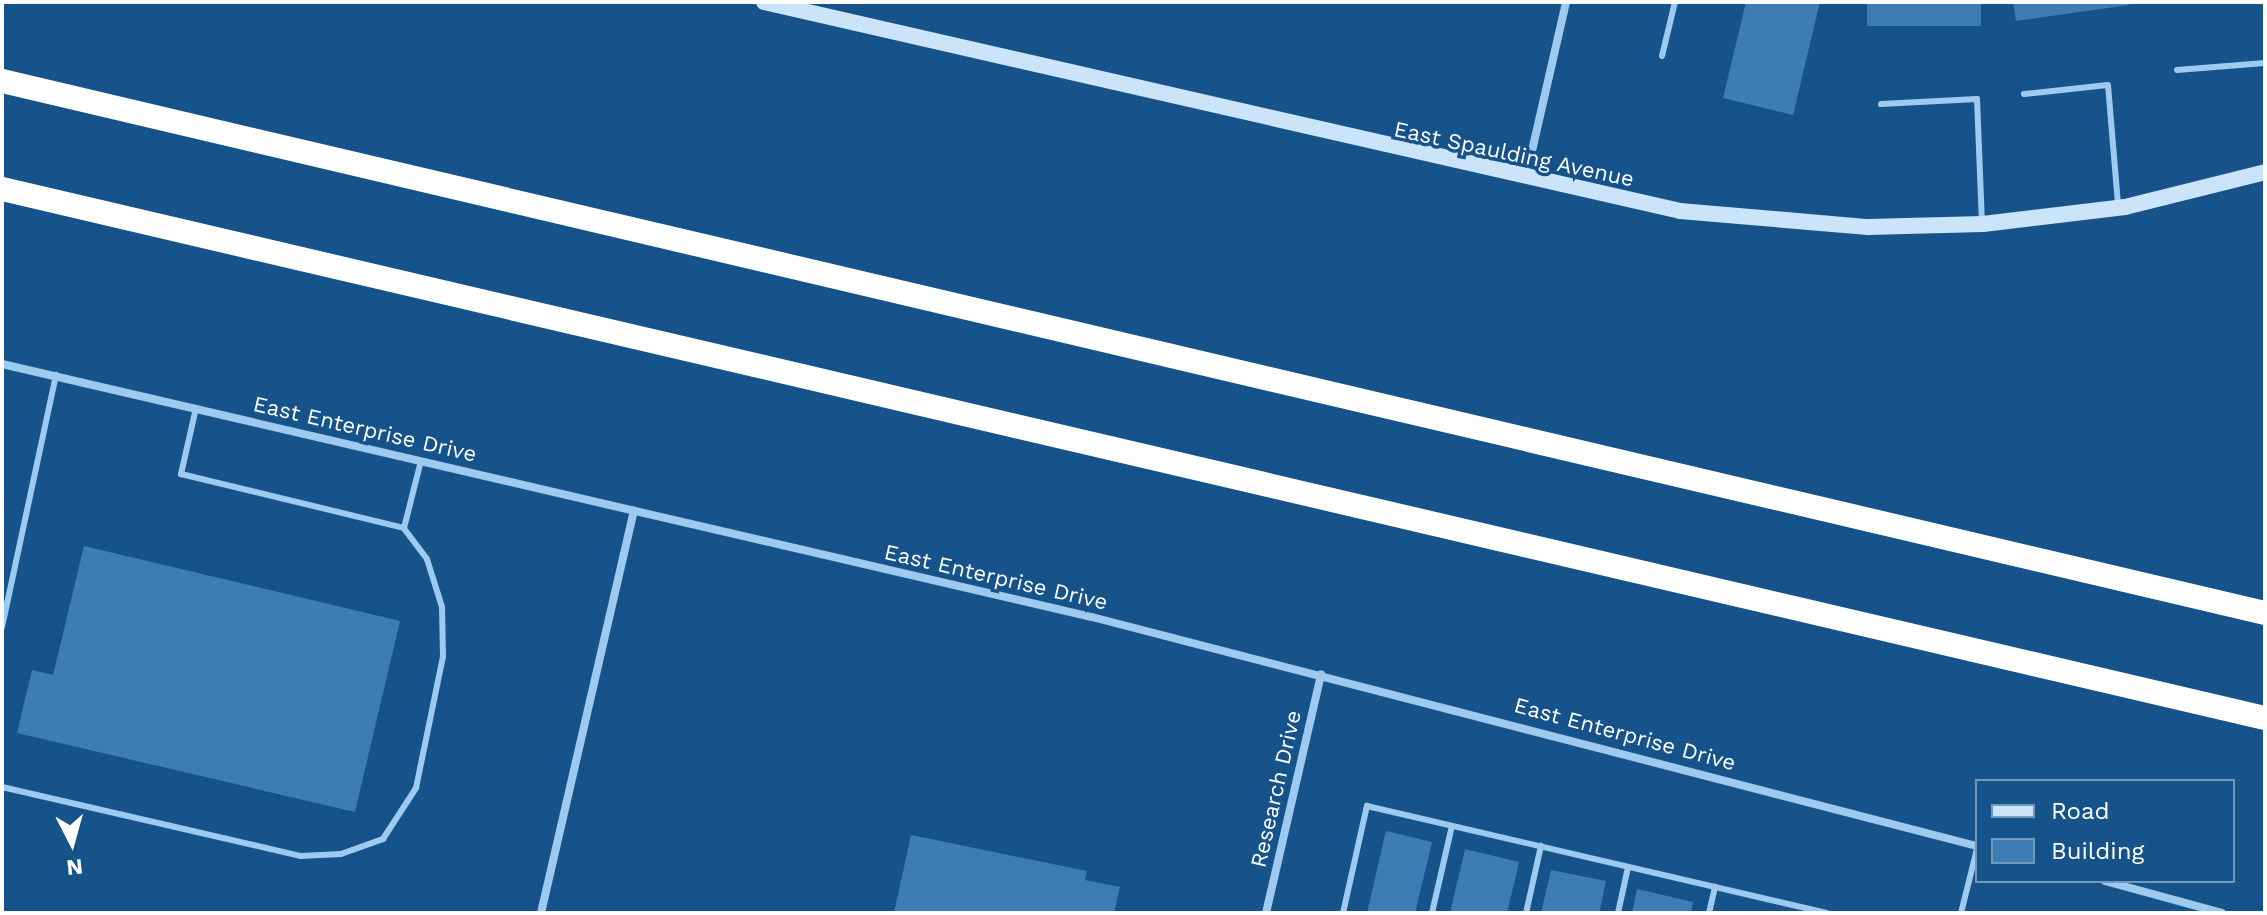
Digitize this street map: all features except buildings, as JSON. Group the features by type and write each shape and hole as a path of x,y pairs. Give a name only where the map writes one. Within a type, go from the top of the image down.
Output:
{"highway":[{"path":"2,81 2265,613"},
{"path":"2,189 2265,718"}],"street":[{"name":"East Spaulding Avenue","path":"764,2 1525,181 1777,222 1983,224 2118,208 2265,172"},
{"path":"1525,181 1566,2"},
{"name":"East Enterprise Drive","path":"2,364 1321,674 1975,846"},
{"path":"541,913 634,511"},
{"name":"Research Drive","path":"1266,913 1321,674"},
{"path":"2112,883 2222,913"}],"lane":[{"path":"1662,56 1675,2"},
{"path":"2177,70 2265,63"},
{"path":"2024,94 2108,85 2118,208"},
{"path":"1881,104 1977,99 1983,224"},
{"path":"2,627 56,375"},
{"path":"2,787 301,856 341,854 383,839 416,788 443,657 442,607 427,559 404,528 181,474 196,408"},
{"path":"404,528 421,461"},
{"path":"1343,913 1367,806 1715,887 1799,910 1827,913"},
{"path":"1432,913 1452,826"},
{"path":"1526,913 1541,846"},
{"path":"1961,913 1975,855"},
{"path":"1618,913 1628,867"},
{"path":"1709,913 1715,887"}]}
